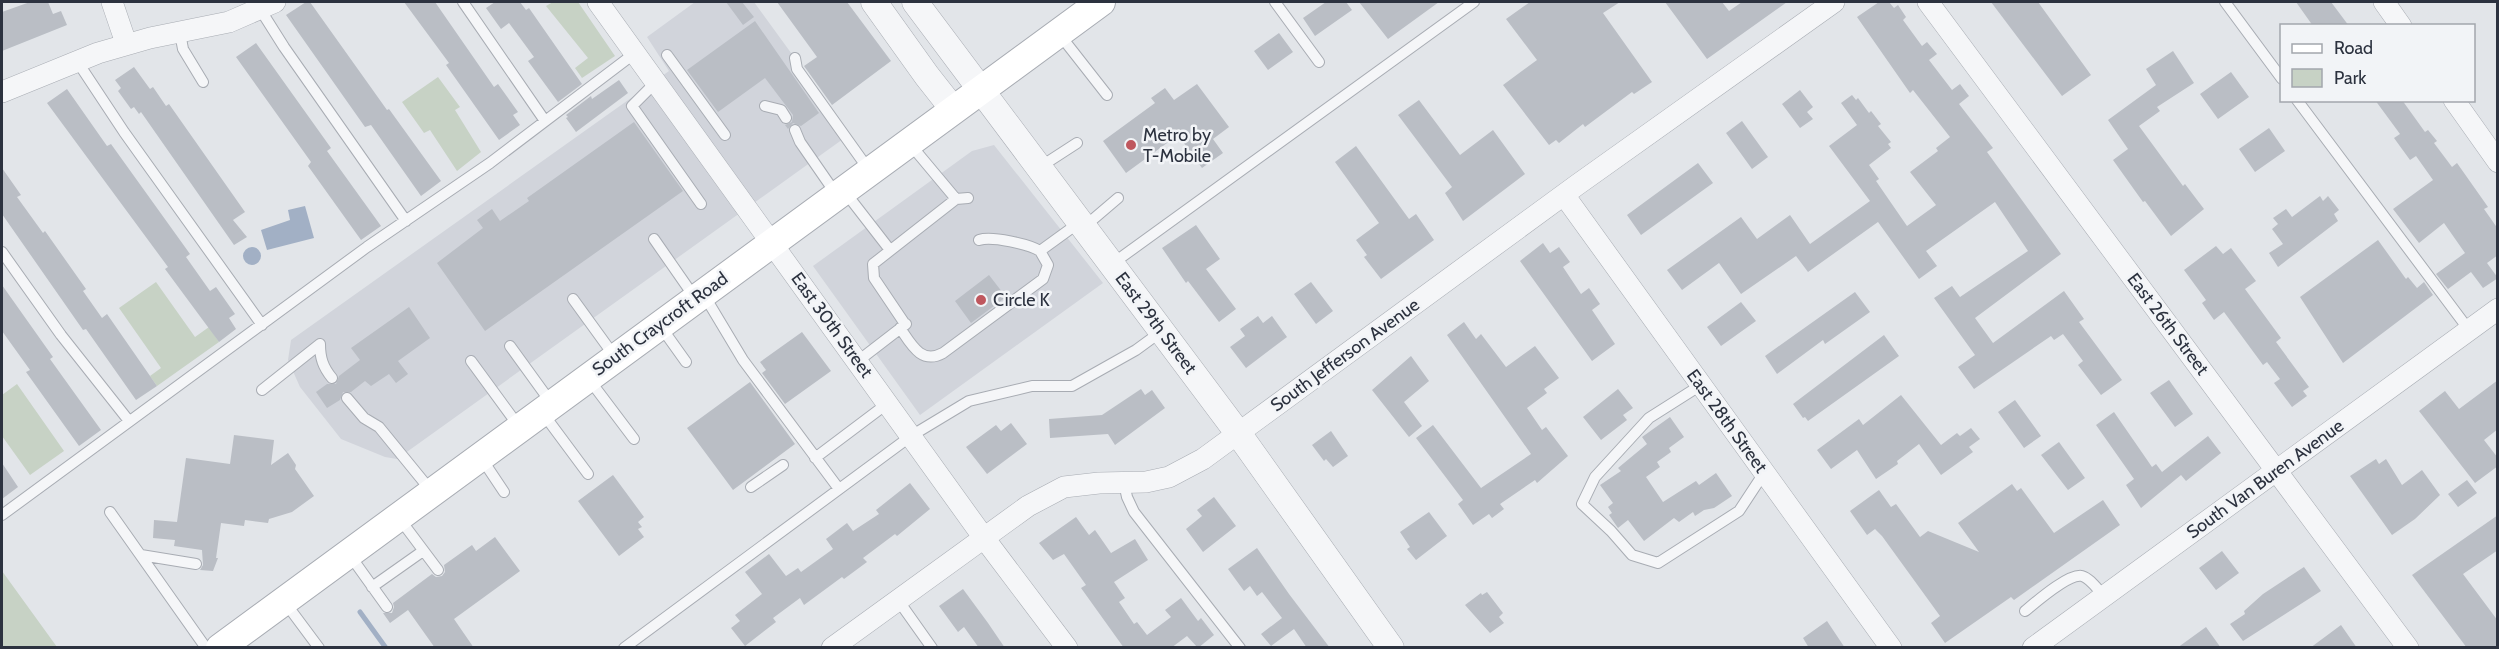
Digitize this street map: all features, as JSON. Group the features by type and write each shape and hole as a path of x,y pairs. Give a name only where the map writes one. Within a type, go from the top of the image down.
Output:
{"main road":[{"name":"South Craycroft Road","path":"224,645 980,88 1101,2"}],"street":[{"path":"112,2 126,44"},
{"name":"East 30th Street","path":"598,2 984,538 1067,648"},
{"path":"874,2 953,109"},
{"name":"East 29th Street","path":"915,2 1238,433 1391,648"},
{"name":"South Jefferson Avenue","path":"832,648 1028,506 1064,487 1146,482 1169,477 1203,459 1564,195 1834,2"},
{"name":"East 26th Street","path":"1928,2 2408,648"},
{"path":"2384,2 2400,24"},
{"path":"2,92 77,61 126,44 229,22 267,5"},
{"path":"2455,102 2498,162"},
{"name":"East 28th Street","path":"1564,195 1891,648"},
{"name":"South Van Buren Avenue","path":"2033,648 2498,309"}],"lane":[{"path":"463,2 545,121"},
{"path":"1275,2 1319,62"},
{"path":"1112,264 1474,2"},
{"path":"2225,2 2280,76"},
{"path":"267,5 284,47 406,221"},
{"path":"180,33 183,49 203,82"},
{"path":"1058,33 1107,96"},
{"path":"2,515 406,221 490,163 635,52"},
{"path":"667,55 725,135"},
{"path":"795,58 797,69 869,170"},
{"path":"77,61 124,132 262,325"},
{"path":"656,82 632,106 701,204"},
{"path":"2298,102 2469,330"},
{"path":"765,106 781,110 786,118"},
{"path":"795,130 800,142 837,194"},
{"path":"908,142 956,199"},
{"path":"1039,168 1077,143"},
{"path":"794,144 890,250"},
{"path":"968,198 956,199 873,264 874,278 904,324 916,352 927,357 943,353 1043,279 1048,265 1041,251 1028,245 984,238 979,240"},
{"path":"1041,251 1118,198"},
{"path":"654,239 699,296 741,353 743,360 839,489"},
{"path":"2,252 61,335 129,421"},
{"path":"573,299 615,358"},
{"path":"858,361 904,324"},
{"path":"660,325 686,362"},
{"path":"624,648 911,436 969,401 1032,386 1072,386 1136,350 1162,331"},
{"path":"262,390 321,344 320,357 332,378"},
{"path":"510,346 538,415"},
{"path":"471,361 538,415 588,474"},
{"path":"587,378 634,439"},
{"path":"1701,385 1649,418 1595,477 1582,504 1611,531 1632,555 1658,563 1739,511 1764,473"},
{"path":"347,398 364,418 379,427 432,493"},
{"path":"815,458 888,403"},
{"path":"480,456 504,492"},
{"path":"751,487 783,465"},
{"path":"1124,483 1134,512 1240,648"},
{"path":"110,512 141,555 224,645"},
{"path":"399,518 438,570"},
{"path":"372,587 423,551"},
{"path":"348,553 387,607"},
{"path":"141,555 196,564"},
{"path":"2025,611 2070,578 2080,576 2086,578 2104,596"},
{"path":"898,600 932,648"},
{"path":"283,601 319,648"}],"shaded area":[{"path":"695,2 754,2 850,134 397,459 385,457 341,439 300,387 288,360 291,340 669,71 647,37"},
{"path":"994,145 1103,283 920,415 813,266 972,151"}],"green space":[{"path":"553,2 578,2 615,56 582,78 575,68 588,58 546,6"},
{"path":"438,77 460,107 455,110 481,152 457,171 430,130 424,133 402,102"},
{"path":"156,282 195,337 209,327 219,342 157,386 150,376 161,368 119,308"},
{"path":"17,384 64,451 30,475 2,436 2,395"},
{"path":"2,571 57,647 2,647"}],"water":[{"path":"305,206 314,238 267,250 261,230 290,220 288,210"},
{"path":"248,247 256,247 261,252 259,263 248,265 243,260 243,252"}],"building":[{"path":"30,2 48,2 53,14 61,11 67,25 2,51 2,12"},
{"path":"306,2 310,2 441,181 421,196 371,125 365,127 286,15"},
{"path":"404,2 435,2 494,87 498,84 518,112 513,115 520,125 499,140 446,65 449,63"},
{"path":"495,2 520,2 526,10 529,8 582,84 558,102 528,61 534,57 509,23 501,29 486,8"},
{"path":"726,2 742,2 754,17 743,25"},
{"path":"777,2 847,2 891,61 832,105 804,66 817,57"},
{"path":"1326,2 1346,2 1352,10 1315,36 1303,18"},
{"path":"1359,2 1439,2 1388,39"},
{"path":"1530,2 1620,2 1603,13 1652,82 1634,94 1632,92 1585,127 1583,124 1559,143 1556,140 1549,145 1503,85 1537,60 1506,19"},
{"path":"1665,2 1722,2 1729,11 1742,2 1787,2 1707,59"},
{"path":"1879,2 1889,2 1894,8 1898,5 1906,17 1903,20 1922,46 1927,42 1937,54 1929,60 1952,90 1960,84 1969,96 1959,104 1993,148 1987,152 2061,254 1975,318 1993,343 2064,291 2084,319 2079,322 2122,380 2101,395 2078,365 2083,361 2063,334 2054,340 2051,336 1974,389 1958,367 1975,355 1934,298 1952,286 1960,297 2028,251 1995,202 1926,251 1937,266 1919,279 1878,222 1808,272 1796,256 1741,294 1719,263 1682,290 1667,270 1741,217 1757,239 1790,215 1810,244 1870,201 1829,146 1857,125 1841,103 1852,95 1856,100 1858,98 1869,113 1871,111 1881,124 1878,126 1891,142 1888,144 1891,148 1869,165 1879,179 1876,181 1907,226 1936,205 1910,172 1938,151 1936,148 1950,137 1913,90 1910,93 1857,17"},
{"path":"1991,2 2038,2 2091,75 2062,96"},
{"path":"2296,2 2331,2 2348,24 2312,24"},
{"path":"755,21 819,113 801,126 793,123 788,129 785,125 792,122 793,115 765,78 718,112 687,70"},
{"path":"1279,33 1293,52 1268,70 1254,51"},
{"path":"256,43 331,148 327,151 381,226 361,240 308,166 311,162 236,57"},
{"path":"2173,51 2194,83 2157,107 2160,111 2139,126 2183,186 2185,184 2204,209 2171,236 2113,160 2128,149 2108,120 2156,85 2146,69"},
{"path":"134,67 150,89 153,87 166,106 169,104 245,212 233,220 247,237 234,245 141,112 139,114 134,107 131,109 118,91 121,88 115,80"},
{"path":"2231,72 2249,97 2218,119 2200,94"},
{"path":"619,80 628,93 576,132 566,115 591,96 592,99"},
{"path":"1197,84 1229,127 1213,139 1223,153 1202,168 1178,135 1126,173 1103,141 1155,103 1151,98 1165,88 1174,100"},
{"path":"67,89 107,146 111,144 190,254 186,257 210,291 216,287 235,314 229,318 236,329 219,342 165,269 168,267 47,103"},
{"path":"1800,90 1813,107 1807,112 1813,119 1800,128 1782,104"},
{"path":"1419,100 1460,155 1493,130 1525,174 1463,221 1445,193 1452,187 1398,115"},
{"path":"2376,102 2403,102 2425,132 2428,130 2437,141 2434,143 2452,167 2457,163 2488,207 2484,209 2498,229 2498,255 2487,263 2498,278 2483,288 2471,272 2448,289 2436,274 2465,253 2444,223 2419,243 2393,209 2433,180 2416,156 2410,160 2394,138 2400,134"},
{"path":"1742,121 1768,157 1752,169 1726,133"},
{"path":"634,122 683,191 485,331 437,263 483,228 477,220 492,209 500,221 529,201 527,198"},
{"path":"2269,128 2285,151 2255,172 2239,149"},
{"path":"1356,146 1409,219 1416,214 1434,240 1381,279 1364,257 1367,255 1356,240 1379,223 1335,162"},
{"path":"1698,163 1713,183 1641,235 1627,215"},
{"path":"2,168 21,195 17,197 43,233 45,231 86,289 83,291 102,318 107,314 157,386 136,400 86,329 83,330 2,214"},
{"path":"2320,196 2323,201 2328,196 2339,210 2334,214 2338,221 2278,267 2269,253 2283,244 2272,229 2278,224 2273,218 2286,209 2292,217"},
{"path":"1196,225 1220,259 1206,269 1236,309 1219,322 1188,281 1186,283 1162,248"},
{"path":"2378,240 2406,279 2408,277 2417,288 2424,282 2433,295 2343,363 2300,297"},
{"path":"1543,243 1550,253 1559,247 1570,262 1563,267 1581,294 1589,288 1600,304 1592,310 1615,344 1592,361 1520,261"},
{"path":"2216,246 2223,254 2231,248 2256,281 2245,289 2281,338 2276,342 2309,387 2303,391 2307,396 2292,407 2274,383 2280,379 2267,362 2263,365 2224,312 2214,320 2202,303 2206,300 2184,270"},
{"name":"Circle K","path":"989,275 1006,297 971,323 955,301"},
{"path":"1311,282 1333,311 1316,324 1294,294"},
{"path":"2,285 53,357 50,359 101,430 79,446 26,372 30,370 2,331"},
{"path":"1855,292 1870,312 1825,344 1823,340 1777,374 1765,356"},
{"path":"1741,302 1756,321 1721,346 1707,327"},
{"path":"409,307 430,338 398,361 408,374 396,383 389,374 371,386 365,381 351,392 343,392 340,400 327,408 316,392 327,384 336,384 339,376 360,360 351,348"},
{"path":"1258,316 1263,323 1272,316 1287,337 1246,368 1230,347 1245,336 1240,329"},
{"path":"1464,322 1476,339 1481,334 1506,367 1535,346 1559,378 1544,389 1547,393 1527,408 1542,430 1546,427 1568,456 1537,483 1535,480 1500,504 1504,509 1492,518 1489,514 1473,525 1458,504 1463,500 1416,438 1433,425 1481,488 1531,454 1447,335"},
{"path":"802,332 831,371 785,404 762,373 766,370 760,362"},
{"path":"1884,335 1899,356 1808,421 1805,417 1803,418 1793,404"},
{"path":"1411,356 1429,381 1404,402 1422,426 1409,437 1372,390"},
{"path":"2169,380 2193,414 2175,427 2150,393"},
{"path":"2498,380 2498,429 2484,440 2498,458 2498,466 2475,483 2419,411 2445,391 2459,409"},
{"path":"750,382 795,444 733,490 687,428"},
{"path":"1141,389 1145,395 1152,390 1165,408 1115,445 1108,434 1050,438 1049,419 1102,415"},
{"path":"1618,389 1633,408 1623,415 1627,420 1601,440 1583,417"},
{"path":"1901,395 1941,445 1957,433 1960,436 1971,428 1980,439 1969,447 1973,452 1941,475 1919,444 1897,461 1898,464 1876,479 1857,450 1831,469 1817,450 1859,419 1863,425"},
{"path":"2015,400 2041,436 2024,448 1998,412"},
{"path":"2114,412 2152,467 2156,464 2162,472 2208,436 2221,453 2186,481 2181,475 2141,508 2126,485 2134,479 2096,425"},
{"path":"1670,417 1684,437 1669,448 1671,452 1657,462 1660,467 1646,477 1663,502 1696,481 1699,485 1716,473 1732,496 1714,508 1704,510 1695,516 1693,512 1679,522 1674,518 1644,541 1628,520 1618,528 1609,515 1612,513 1608,507 1613,503 1600,485 1621,471 1618,468 1647,444 1642,437"},
{"path":"1011,423 1027,444 987,474 966,447 996,425 1001,431"},
{"path":"1331,431 1348,456 1333,467 1326,459 1324,461 1312,445"},
{"path":"234,435 274,440 271,465 288,453 296,465 295,469 314,496 292,512 269,519 268,523 245,520 244,526 221,523 216,558 218,558 213,571 200,570 203,565 202,550 174,546 175,540 153,538 154,520 177,522 186,458 230,464"},
{"path":"2059,442 2085,478 2068,490 2041,455"},
{"path":"2376,459 2379,464 2386,459 2402,485 2422,470 2440,495 2415,519 2392,535 2350,476"},
{"path":"2,463 18,487 2,499"},
{"path":"613,475 644,517 638,522 642,527 638,529 644,537 619,556 578,501"},
{"path":"2467,480 2477,493 2458,507 2448,494"},
{"path":"910,483 930,509 897,536 895,534 863,558 867,562 844,579 842,577 804,605 800,598 773,618 776,622 745,646 731,628 740,621 735,615 762,594 745,572 769,554 786,576 798,568 801,572 833,549 826,539 847,523 853,531 879,514 876,510"},
{"path":"2012,484 2017,491 2021,488 2054,533 2103,500 2120,525 2014,600 2011,597 1945,643 1931,623 1940,616 1882,536 1875,529 1867,535 1850,511 1879,490 1891,507 1896,504 1920,537 1928,531 1979,552 1958,523"},
{"path":"1214,497 1236,526 1203,552 1186,529 1202,516 1197,510"},
{"path":"1429,512 1447,536 1416,560 1407,549 1410,547 1400,532"},
{"path":"2498,515 2498,550 2463,574 2498,621 2498,648 2467,648 2412,575"},
{"path":"1076,517 1089,535 1095,530 1111,553 1135,539 1148,560 1114,582 1125,598 1119,602 1134,624 1137,622 1147,635 1171,617 1165,610 1181,598 1198,621 1201,618 1214,635 1198,648 1187,636 1171,648 1124,648 1081,588 1086,585 1064,554 1053,560 1039,543"},
{"path":"495,537 520,571 454,619 474,648 435,648 408,610 390,623 383,613 392,613 393,603 432,574 436,577 442,576 445,572 444,565 472,545 476,551"},
{"path":"1257,548 1330,648 1307,648 1294,629 1271,646 1261,634 1282,618 1262,592 1257,596 1250,586 1244,591 1228,569"},
{"path":"2222,551 2239,573 2216,590 2199,568"},
{"path":"2304,567 2321,591 2243,641 2230,624 2245,614 2244,611 2263,594"},
{"path":"963,589 1005,648 979,648 964,627 958,632 939,606"},
{"path":"1487,592 1503,613 1499,617 1504,623 1490,633 1465,605 1481,593 1482,595"},
{"path":"1827,621 1845,648 1809,648 1803,638"},
{"path":"2341,625 2357,648 2310,648"},
{"path":"2206,627 2221,648 2177,648"}],"waterway":[{"path":"360,612 386,648"}],"place":[{"name":"Metro by T-Mobile","path":"1131,145"},
{"name":"Circle K","path":"981,300"}]}
